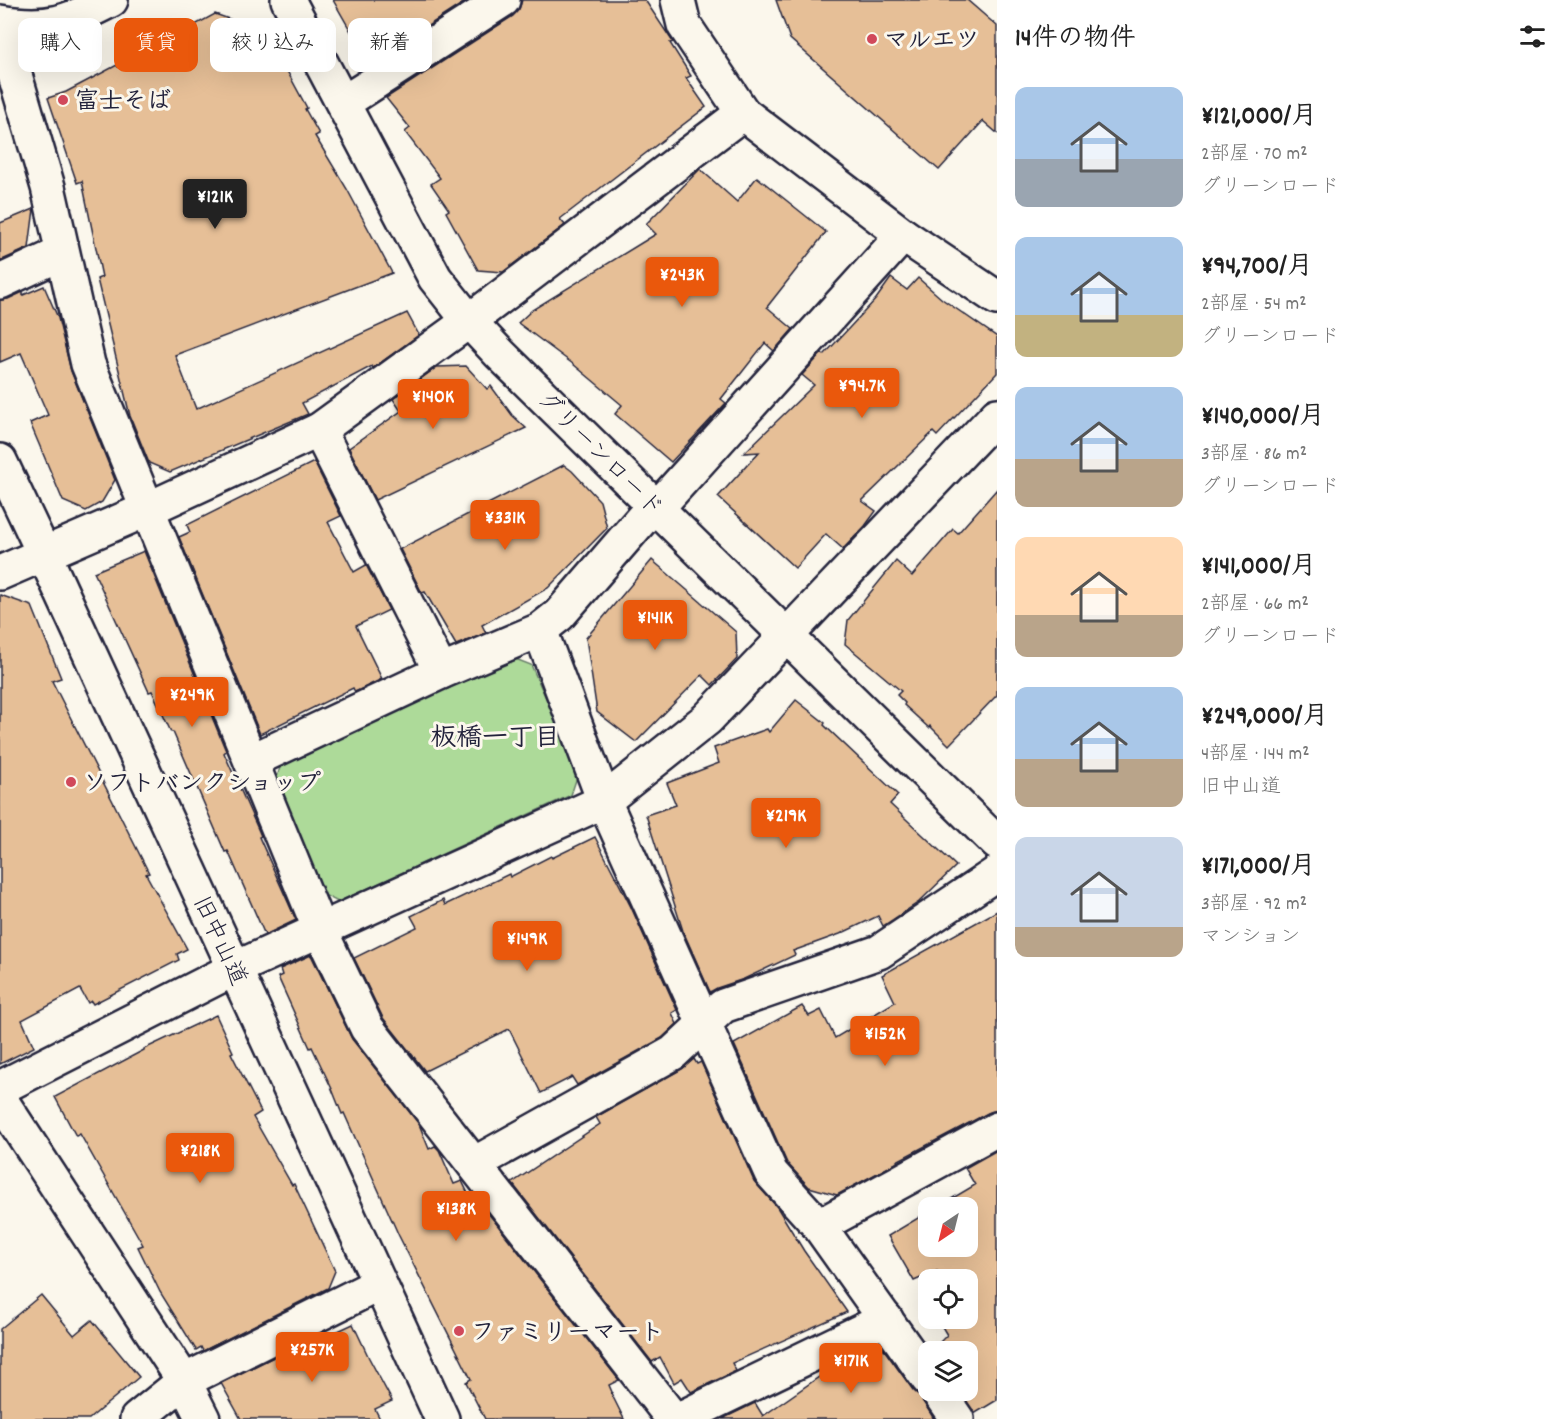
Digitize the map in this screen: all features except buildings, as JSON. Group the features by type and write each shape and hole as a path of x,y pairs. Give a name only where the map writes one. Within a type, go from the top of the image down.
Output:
{"street":[{"path":"0,22 40,26 62,22 111,0"},
{"name":"グリーンロード","path":"288,0 435,278 469,321 997,843"},
{"path":"343,103 503,0"},
{"path":"681,13 743,114 903,235 997,298"},
{"path":"0,30 48,187 88,364 320,930 368,1028 673,1419"},
{"path":"0,573 148,509 319,430 469,321 743,114"},
{"path":"250,761 441,672 540,630 559,615 903,235"},
{"path":"0,282 62,253"},
{"path":"0,1088 234,969 604,801 707,719 997,415"},
{"path":"319,430 441,672"},
{"name":"旧中山道","path":"0,461 442,1419"},
{"path":"540,630 604,801 771,1173 819,1226 918,1365"},
{"path":"474,1164 673,1053 723,1006 879,952 997,873"},
{"path":"0,1099 184,1381 203,1419"},
{"path":"819,1226 997,1128"},
{"path":"137,1419 184,1381 379,1284"},
{"path":"679,1419 886,1320"},
{"path":"944,1401 957,1419"}],"green space":[{"path":"513,658 531,665 579,771 571,795 338,902 320,893 274,787 282,761"}],"place":[{"name":"マルエツ","path":"872,39"},
{"name":"富士そば","path":"63,100"},
{"name":"ソフトバンクショップ","path":"71,782"},
{"name":"ファミリーマート","path":"459,1331"}],"district":[{"name":"板橋一丁目","path":"495,736"}]}
